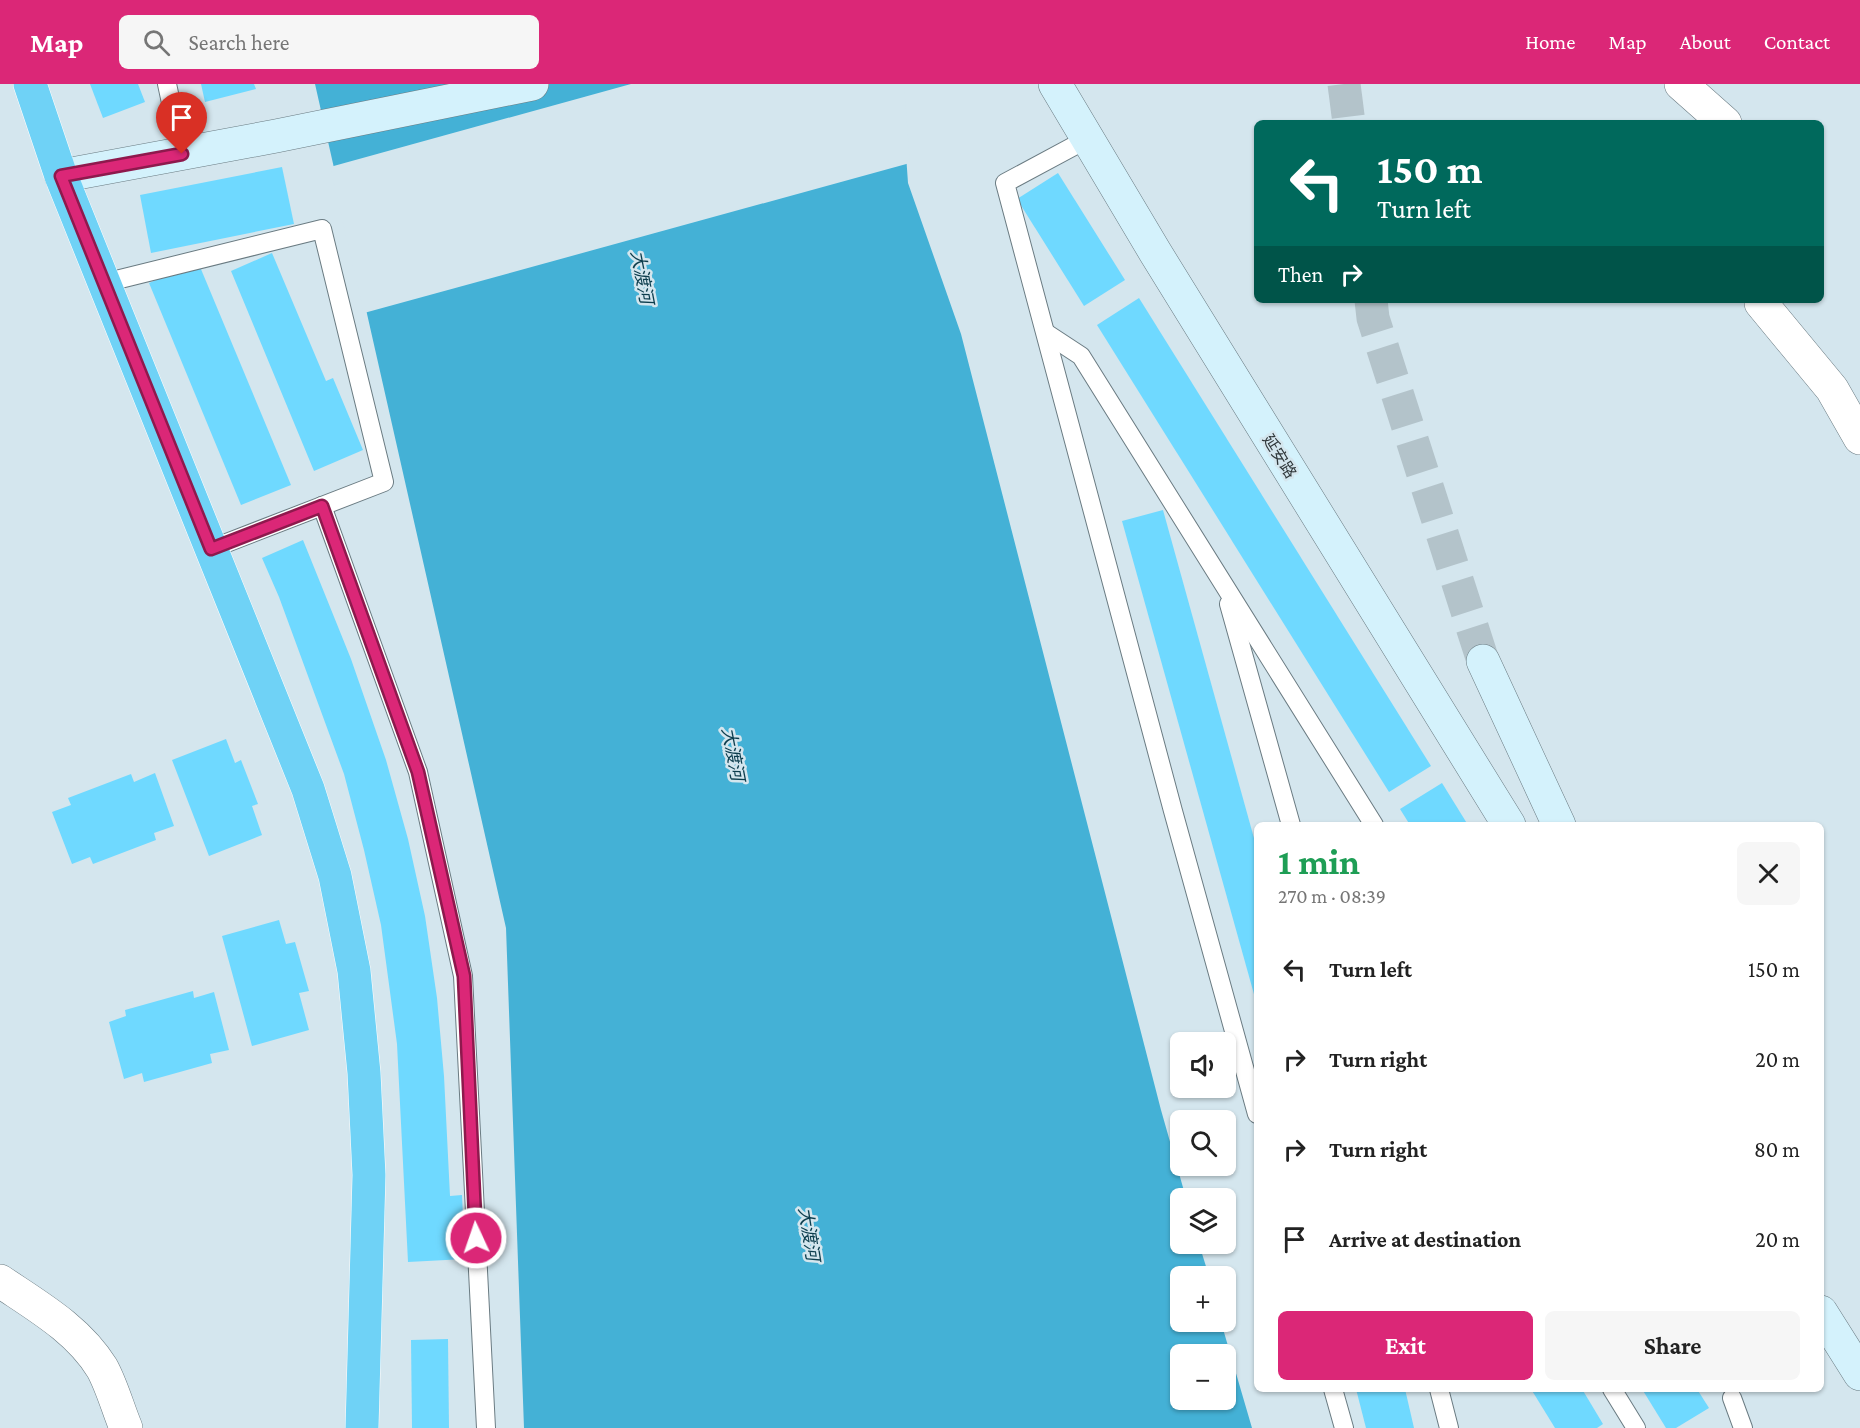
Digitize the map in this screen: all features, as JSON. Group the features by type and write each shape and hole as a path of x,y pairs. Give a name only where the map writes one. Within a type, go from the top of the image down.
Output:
{"highway":[{"path":"30,84 61,176 308,789 335,876 354,971 364,1073 369,1175 362,1428"}],"main road":[{"path":"61,176 276,136 532,84"},
{"name":"延安路","path":"1055,84 1155,252 1507,822"},
{"path":"1483,662 1558,822"},
{"path":"1826,1329 1860,1374"}],"street":[{"path":"1681,84 1722,120"},
{"path":"1761,303 1832,389 1860,438"},
{"path":"0,1281 62,1323 89,1349 103,1370 126,1428"}],"lane":[{"path":"167,84 182,154"},
{"path":"1088,139 1005,183 1254,1103"},
{"path":"104,283 322,229 384,482 211,549"},
{"path":"1046,333 1081,356 1372,822"},
{"path":"322,506 418,772 464,976 486,1428"},
{"path":"1224,585 1290,822"},
{"path":"1334,1392 1344,1428"},
{"path":"1440,1392 1449,1428"},
{"path":"1614,1392 1636,1428"},
{"path":"1735,1392 1743,1428"}],"water":[{"name":"大渡河","path":"315,84 901,84 908,183 961,334 1170,1142 1170,1176 1180,1176 1183,1188 1170,1188 1170,1254 1202,1254 1206,1266 1170,1266 1170,1332 1224,1332 1227,1344 1170,1344 1170,1410 1236,1410 1236,1373 1252,1428 524,1428 506,928"}],"pier":[{"path":"631,84 904,84 910,163 364,313 330,167"}],"building":[{"path":"90,84 138,84 145,102 103,118"},
{"path":"201,84 254,84 256,89 205,102"},
{"path":"282,167 294,224 151,253 140,195"},
{"path":"1058,173 1125,280 1084,306 1017,199"},
{"path":"272,253 326,381 333,378 363,450 314,471 231,271"},
{"path":"198,262 291,485 241,505 149,283"},
{"path":"1139,298 1431,766 1389,792 1097,325"},
{"path":"1163,510 1254,838 1254,994 1122,521"},
{"path":"303,540 351,659 386,760 408,839 425,916 437,998 444,1076 450,1196 462,1195 465,1259 408,1262 397,1044 381,925 344,774 279,597 262,558"},
{"path":"226,739 235,763 241,760 258,804 252,806 262,835 209,856 172,760"},
{"path":"155,773 174,826 154,833 156,840 93,864 90,857 72,864 52,812 71,805 68,798 131,774 134,782"},
{"path":"1442,783 1466,822 1408,822 1400,809"},
{"path":"279,920 286,944 295,942 309,991 299,993 309,1030 252,1046 222,936"},
{"path":"193,991 194,998 214,992 229,1050 210,1054 212,1063 144,1082 142,1073 124,1079 109,1022 126,1016 125,1010"},
{"path":"448,1339 449,1428 412,1428 411,1340"},
{"path":"1357,1392 1406,1392 1414,1428 1366,1428"},
{"path":"1533,1392 1584,1392 1603,1424 1597,1428 1555,1428"},
{"path":"1644,1392 1699,1392 1709,1408 1676,1428 1666,1428"}],"tunnel":[{"path":"1344,84 1349,120"},
{"path":"1371,303 1373,318 1483,661"}],"route":[{"path":"182,154 61,176 211,549 322,506 418,772 464,976 476,1238"}]}
